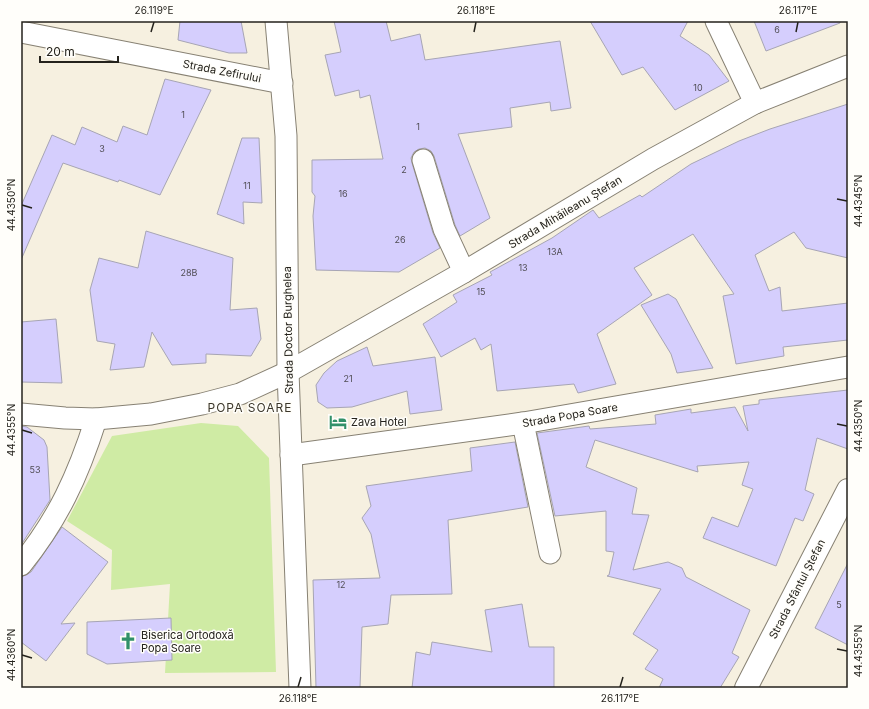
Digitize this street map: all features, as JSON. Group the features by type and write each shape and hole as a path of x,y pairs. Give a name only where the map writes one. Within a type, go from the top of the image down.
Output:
{"street":[{"name":"Strada Doctor Burghelea","path":"276,21 282,83 287,190 288,372 300,688"},
{"path":"716,21 755,103"},
{"name":"Strada Zefirului","path":"21,32 282,83"},
{"name":"Strada Mihăileanu Ștefan","path":"288,372 464,272 653,159 755,103 848,66"},
{"path":"423,160 444,229 464,272"},
{"name":"Strada Popa Soare","path":"291,455 523,423 848,366"},
{"path":"21,414 96,419 151,414 202,404 240,394 288,372"},
{"path":"21,565 54,520 66,499 88,444 96,419"},
{"path":"523,423 550,553"},
{"name":"Strada Sfântul Ștefan","path":"746,688 848,490"}],"green space":[{"path":"201,423 238,426 269,458 276,672 165,673 170,584 111,590 112,550 67,521 112,436"}],"building":[{"path":"180,21 241,21 247,53 229,53 178,40"},
{"path":"334,21 386,21 391,41 420,34 425,60 560,41 571,108 551,111 550,102 510,108 512,127 458,134 490,218 460,236 455,225 434,156 431,151 425,148 414,152 411,158 412,163 433,233 440,248 399,272 316,270 313,216 315,196 312,192 312,160 383,159 370,95 360,98 359,90 335,96 325,55 341,52"},
{"path":"590,21 688,21 680,36 709,55 729,81 675,110 643,67 622,75"},
{"path":"754,21 840,21 840,23 766,51"},
{"path":"165,79 211,90 160,195 119,180 118,182 63,163 21,260 21,206 52,135 75,145 82,127 117,142 123,126 147,135"},
{"path":"848,104 848,258 806,248 794,232 755,255 769,291 780,287 782,311 848,303 848,340 783,347 784,356 736,364 723,296 734,294 693,234 634,268 652,295 597,334 616,384 578,393 574,384 497,391 491,344 481,350 475,338 441,357 423,324 457,302 453,295 492,275 490,272 552,238 593,210 599,218 640,195 642,197 691,164 739,141 770,129"},
{"path":"242,138 259,138 262,203 243,202 244,224 217,214"},
{"path":"146,231 233,258 230,310 257,308 261,339 251,356 206,354 206,363 172,365 152,332 144,367 110,370 115,344 97,341 90,290 99,258 138,268"},
{"path":"668,294 676,299 713,368 677,373 671,354 641,305"},
{"path":"56,319 62,383 21,382 21,322"},
{"path":"367,347 373,366 435,357 442,410 410,414 407,391 352,407 327,408 318,402 316,385 324,373 337,361"},
{"path":"848,390 848,449 817,438 805,490 814,494 803,521 795,518 776,566 703,538 712,517 738,527 753,489 742,485 749,462 697,466 698,472 595,440 586,467 637,488 632,514 649,515 633,570 668,562 682,568 686,577 750,610 732,653 739,657 720,688 659,688 663,679 645,669 658,650 633,634 661,589 607,576 609,575 614,552 606,551 606,511 555,516 537,433 589,426 590,429 656,424 655,415 691,409 691,413 735,407 748,431 743,406 759,404 759,400"},
{"path":"21,426 27,427 44,440 47,447 50,500 21,545"},
{"path":"515,442 528,507 448,520 452,594 391,595 388,624 362,627 360,688 316,688 313,580 380,578 371,534 362,518 371,506 366,486 472,471 470,448"},
{"path":"62,527 108,562 61,624 75,623 46,661 21,642 21,577 31,572"},
{"path":"848,563 848,645 815,628"},
{"path":"522,604 529,647 554,647 554,688 412,688 416,652 430,655 432,642 492,652 485,610"},
{"path":"171,618 172,660 107,664 87,654 87,622"}],"place":[{"name":"Zava Hotel","path":"338,422"},
{"name":"Biserica Ortodoxă Popa Soare","path":"128,641"}],"district":[{"name":"POPA SOARE","path":"250,408"}]}
